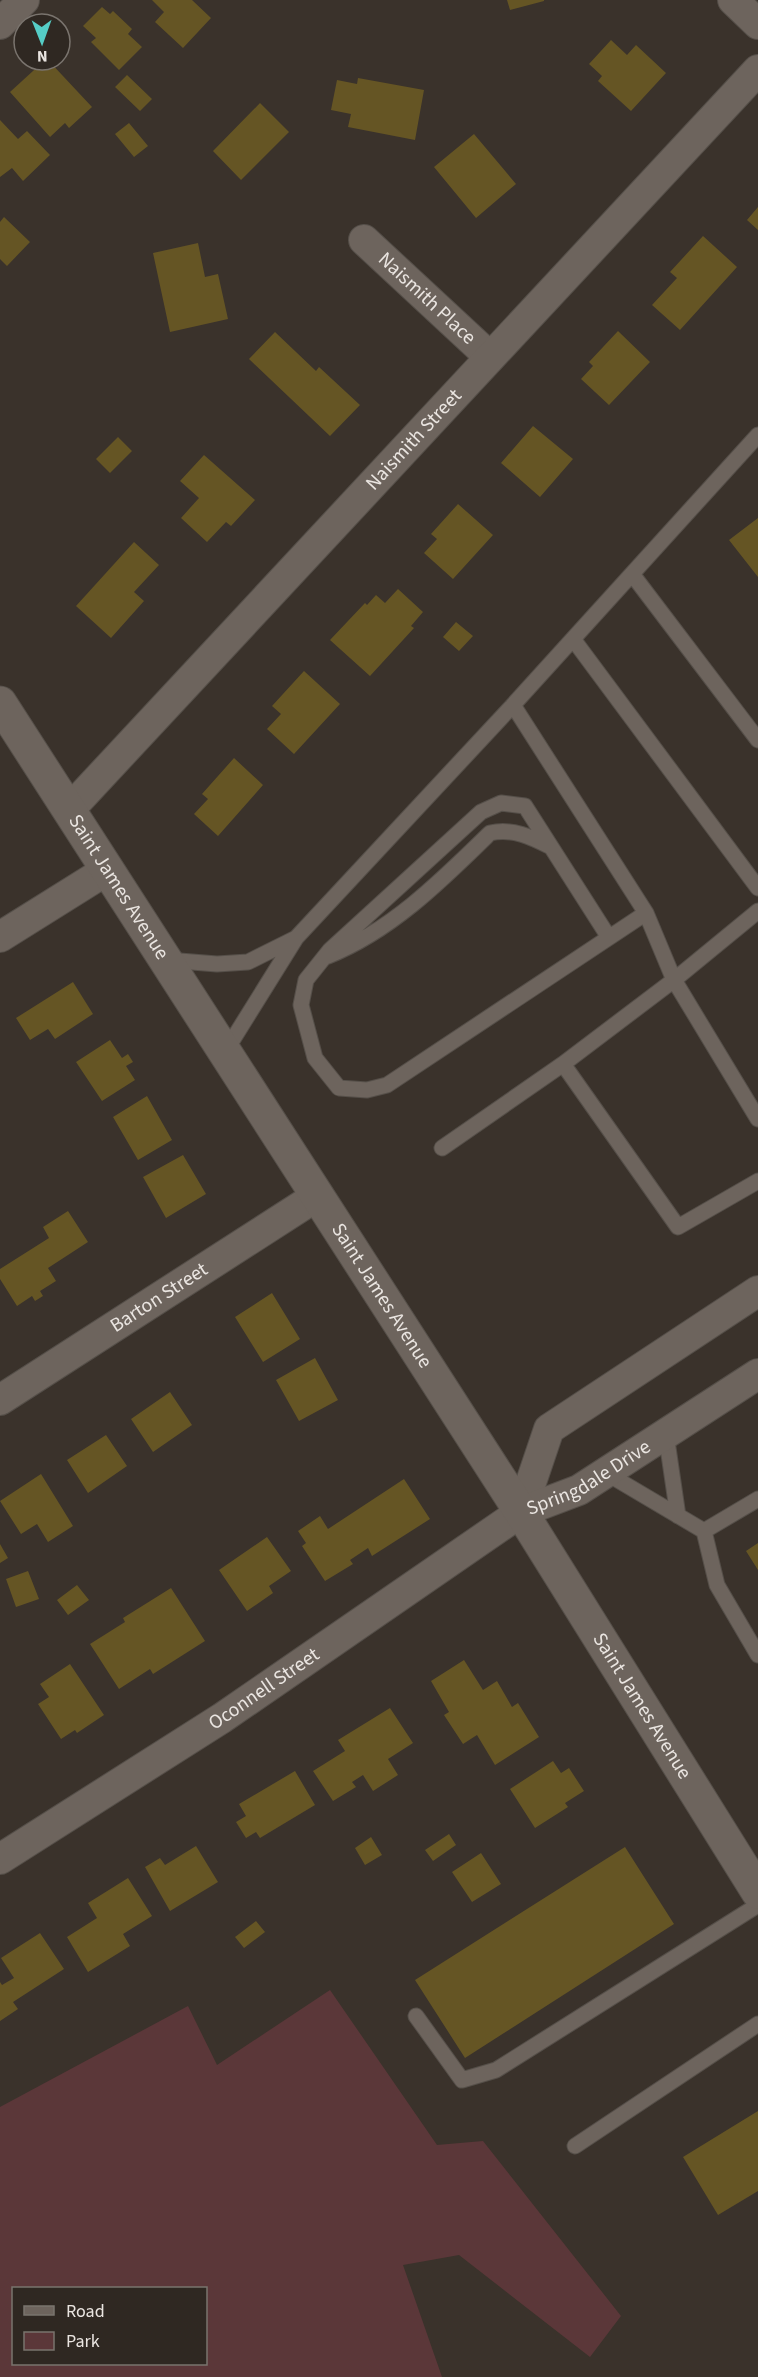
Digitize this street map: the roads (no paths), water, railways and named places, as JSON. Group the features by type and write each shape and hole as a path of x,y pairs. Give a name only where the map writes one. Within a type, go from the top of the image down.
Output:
{"main road":[{"name":"Saint James Avenue","path":"0,703 521,1512 758,1892"}],"street":[{"path":"0,24 24,0"},
{"path":"733,0 758,24"},
{"name":"Naismith Street","path":"69,810 758,70"},
{"name":"Naismith Place","path":"364,240 490,357"},
{"path":"0,937 107,870"},
{"name":"Barton Street","path":"0,1400 317,1196"},
{"name":"Springdale Drive","path":"521,1512 549,1429 758,1291"},
{"name":"Springdale Drive","path":"521,1512 579,1490 758,1374"},
{"name":"Oconnell Street","path":"0,1859 222,1718 521,1512"}],"lane":[{"path":"225,1052 296,938 513,705 758,435"},
{"path":"632,574 758,740"},
{"path":"573,639 758,888"},
{"path":"513,705 646,913 674,980 758,1119"},
{"path":"608,936 525,806 501,803 481,812 330,950 306,980 301,1005 315,1058 339,1088 367,1090 387,1085 608,936 646,913"},
{"path":"324,958 354,946 409,907 440,883 490,833 520,832 551,847"},
{"path":"442,1148 563,1064 674,980 758,911"},
{"path":"165,960 217,964 248,962 296,938"},
{"path":"563,1064 678,1227 758,1181"},
{"path":"666,1434 678,1516"},
{"path":"606,1473 704,1531 717,1585 758,1655"},
{"path":"704,1531 758,1499"},
{"path":"416,2016 462,2080 496,2070 758,1905"},
{"path":"575,2146 758,2024"}]}
